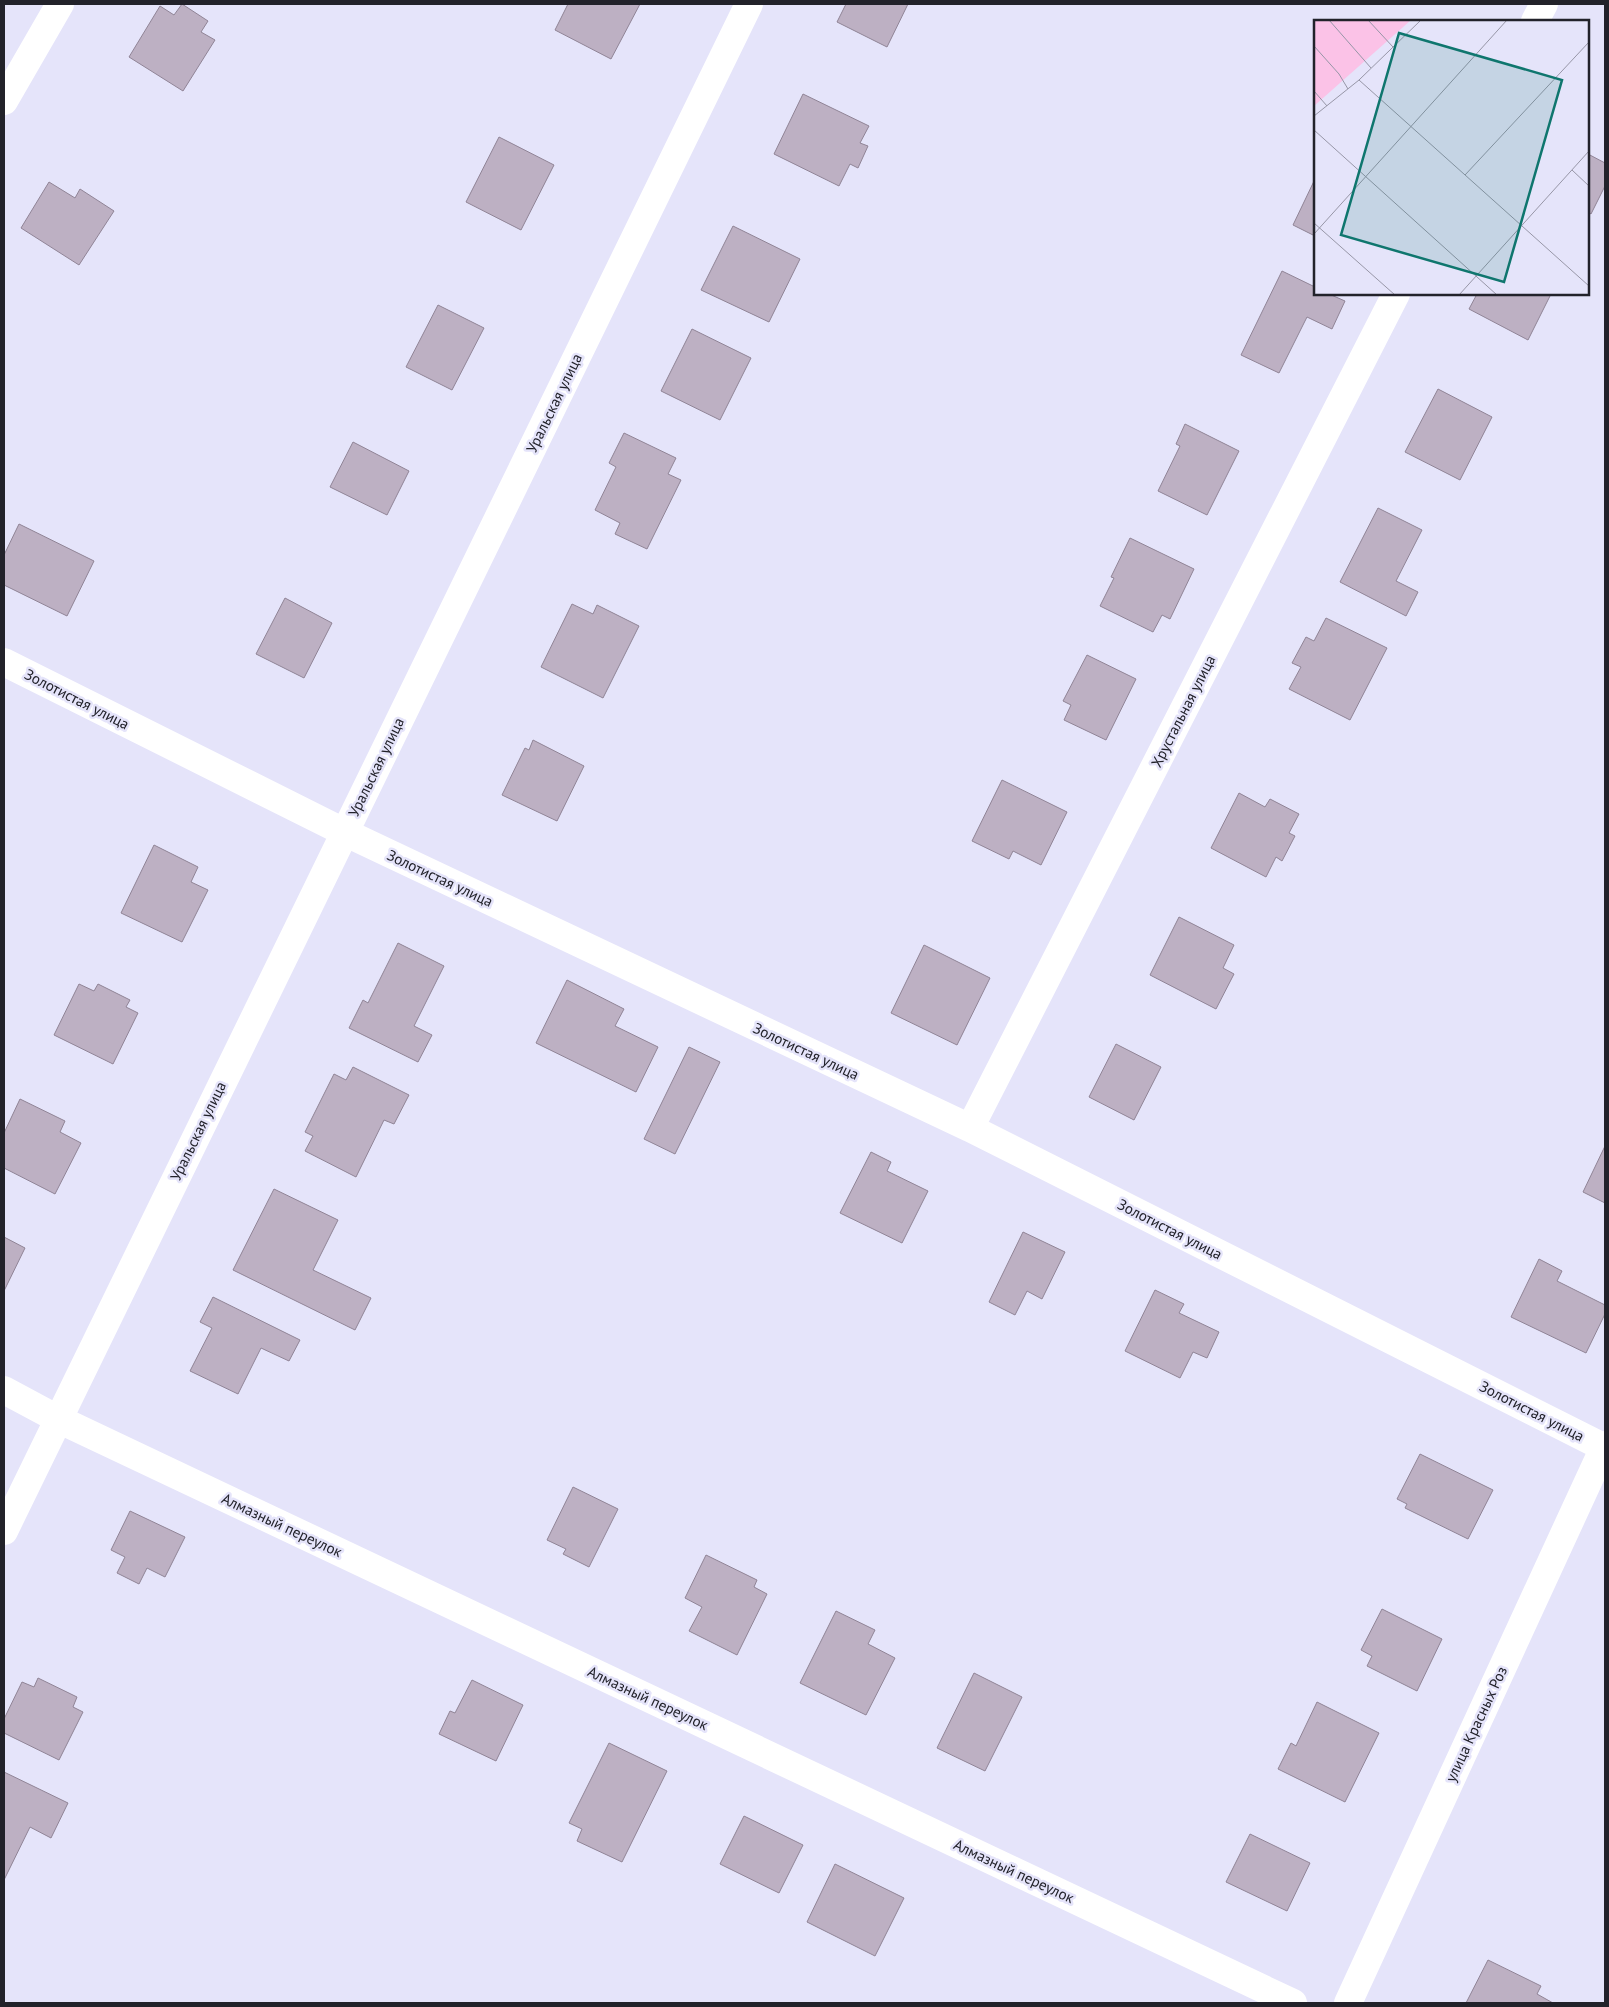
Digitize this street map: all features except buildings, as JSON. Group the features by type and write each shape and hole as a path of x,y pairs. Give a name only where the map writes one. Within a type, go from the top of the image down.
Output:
{"street":[{"path":"4,101 60,4"},
{"name":"Уральская улица","path":"4,1531 749,4"},
{"path":"1536,20 1544,4"},
{"name":"Хрустальная улица","path":"970,1128 1395,295"},
{"name":"Золотистая улица","path":"4,662 344,832 970,1128 1605,1447"},
{"name":"Алмазный переулок","path":"4,1390 58,1419 1294,2003"},
{"name":"улица Красных Роз","path":"1348,2003 1605,1447"}]}
